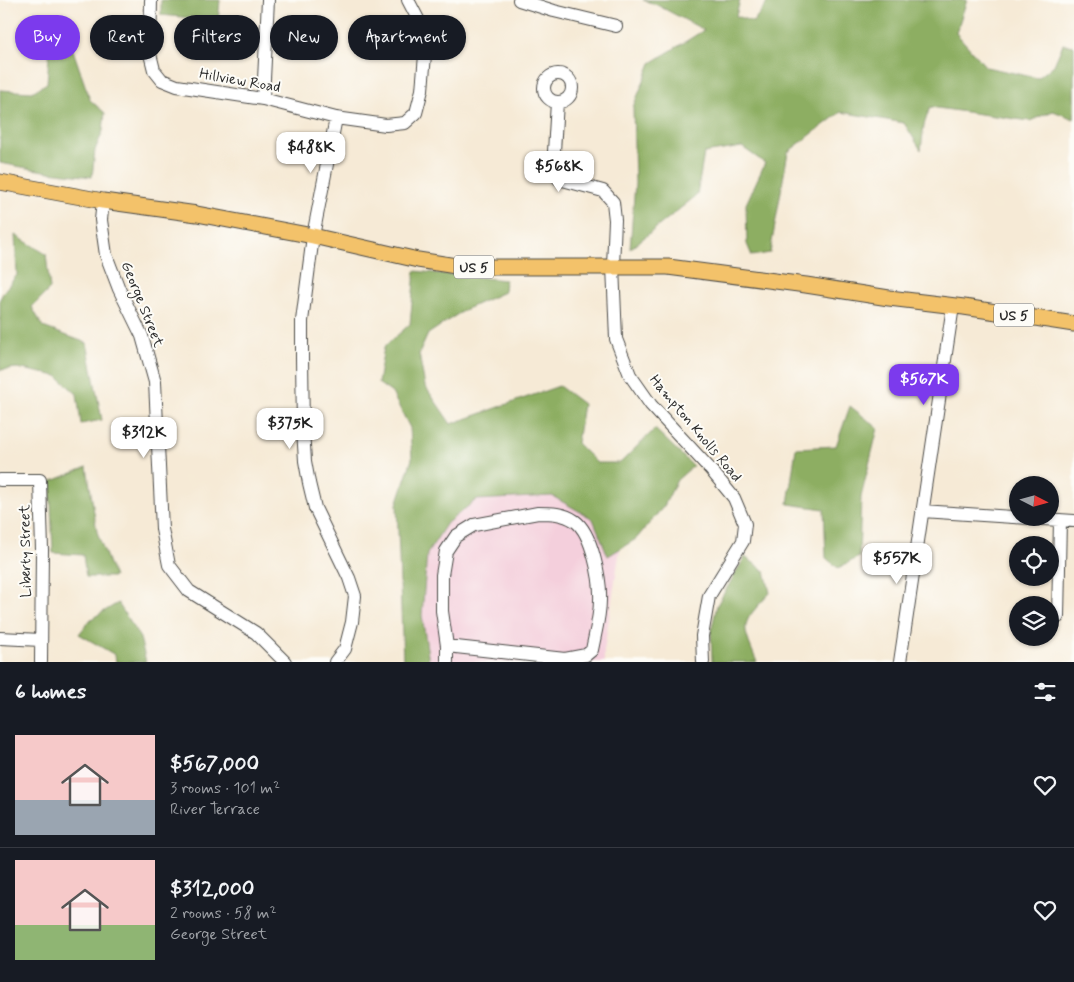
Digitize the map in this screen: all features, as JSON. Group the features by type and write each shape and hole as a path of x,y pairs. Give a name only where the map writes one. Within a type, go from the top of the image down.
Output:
{"main road":[{"name":"US 5","path":"0,182 103,201 197,214 313,236 418,260 456,266 668,267 1074,324"}],"street":[{"name":"Hillview Road","path":"151,0 150,54 154,70 162,80 178,86 262,99 336,118 386,125 405,123 416,113 422,90 425,55 420,23 408,0"},
{"path":"262,99 268,0"},
{"path":"519,0 554,11 616,26"},
{"name":"Hampton Knolls Road","path":"557,102 553,168 559,179 602,191 613,202 616,339 630,375 651,405 734,498 745,524 743,541 709,596 702,636 703,662"},
{"path":"335,662 344,650 352,622 355,596 315,508 305,461 302,321 313,236 336,118"},
{"name":"George Street","path":"103,201 102,220 106,255 119,289 142,336 155,382 160,503 162,529 169,565 189,591 256,634 285,662"},
{"path":"900,662 953,306"},
{"name":"Liberty Street","path":"0,480 40,480 42,550 41,662"},
{"path":"922,511 1074,521"},
{"path":"447,646 564,658 588,658 592,650 600,600 597,566 587,538 575,521 558,513 538,513 474,525 456,536 446,551 442,575 442,611 447,646 447,662"},
{"path":"1058,596 1060,520"},
{"path":"0,638 41,640"}],"shaded area":[{"path":"416,480 630,486 604,651 604,662 420,662"}],"green space":[{"path":"161,0 220,0 219,15 161,15"},
{"path":"643,0 740,0 736,16 753,22 767,3 767,0 967,0 956,33 986,67 1038,78 1054,65 1063,44 1074,46 1074,119 1053,111 1030,121 930,107 924,125 921,150 904,123 841,112 788,152 770,253 752,256 747,244 746,204 765,163 742,147 704,153 697,195 630,249 635,183 633,107 651,63 704,30 657,5"},
{"path":"49,60 76,60 90,100 105,113 103,131 95,150 92,177 49,172 0,163 0,90 32,92 47,83"},
{"path":"15,235 46,254 50,289 32,307 43,327 87,343 102,420 81,424 77,394 57,376 17,368 0,370 0,299 17,275"},
{"path":"415,271 505,280 504,292 464,310 428,334 419,354 425,386 451,424 559,386 583,404 577,443 597,463 620,463 655,429 693,466 677,480 664,506 636,539 608,556 593,519 552,496 476,500 447,523 427,554 422,615 429,662 403,662 397,504 412,459 410,428 392,393 378,383 384,347 410,324"},
{"path":"850,406 878,428 861,497 859,557 838,568 826,558 824,509 788,504 796,448 836,446"},
{"path":"87,467 97,532 114,577 86,577 83,555 53,553 50,482"},
{"path":"745,557 765,571 770,593 753,611 746,624 748,639 757,662 712,662 711,632 717,605"},
{"path":"118,603 140,638 146,662 116,662 115,655 79,634 91,619"}]}
